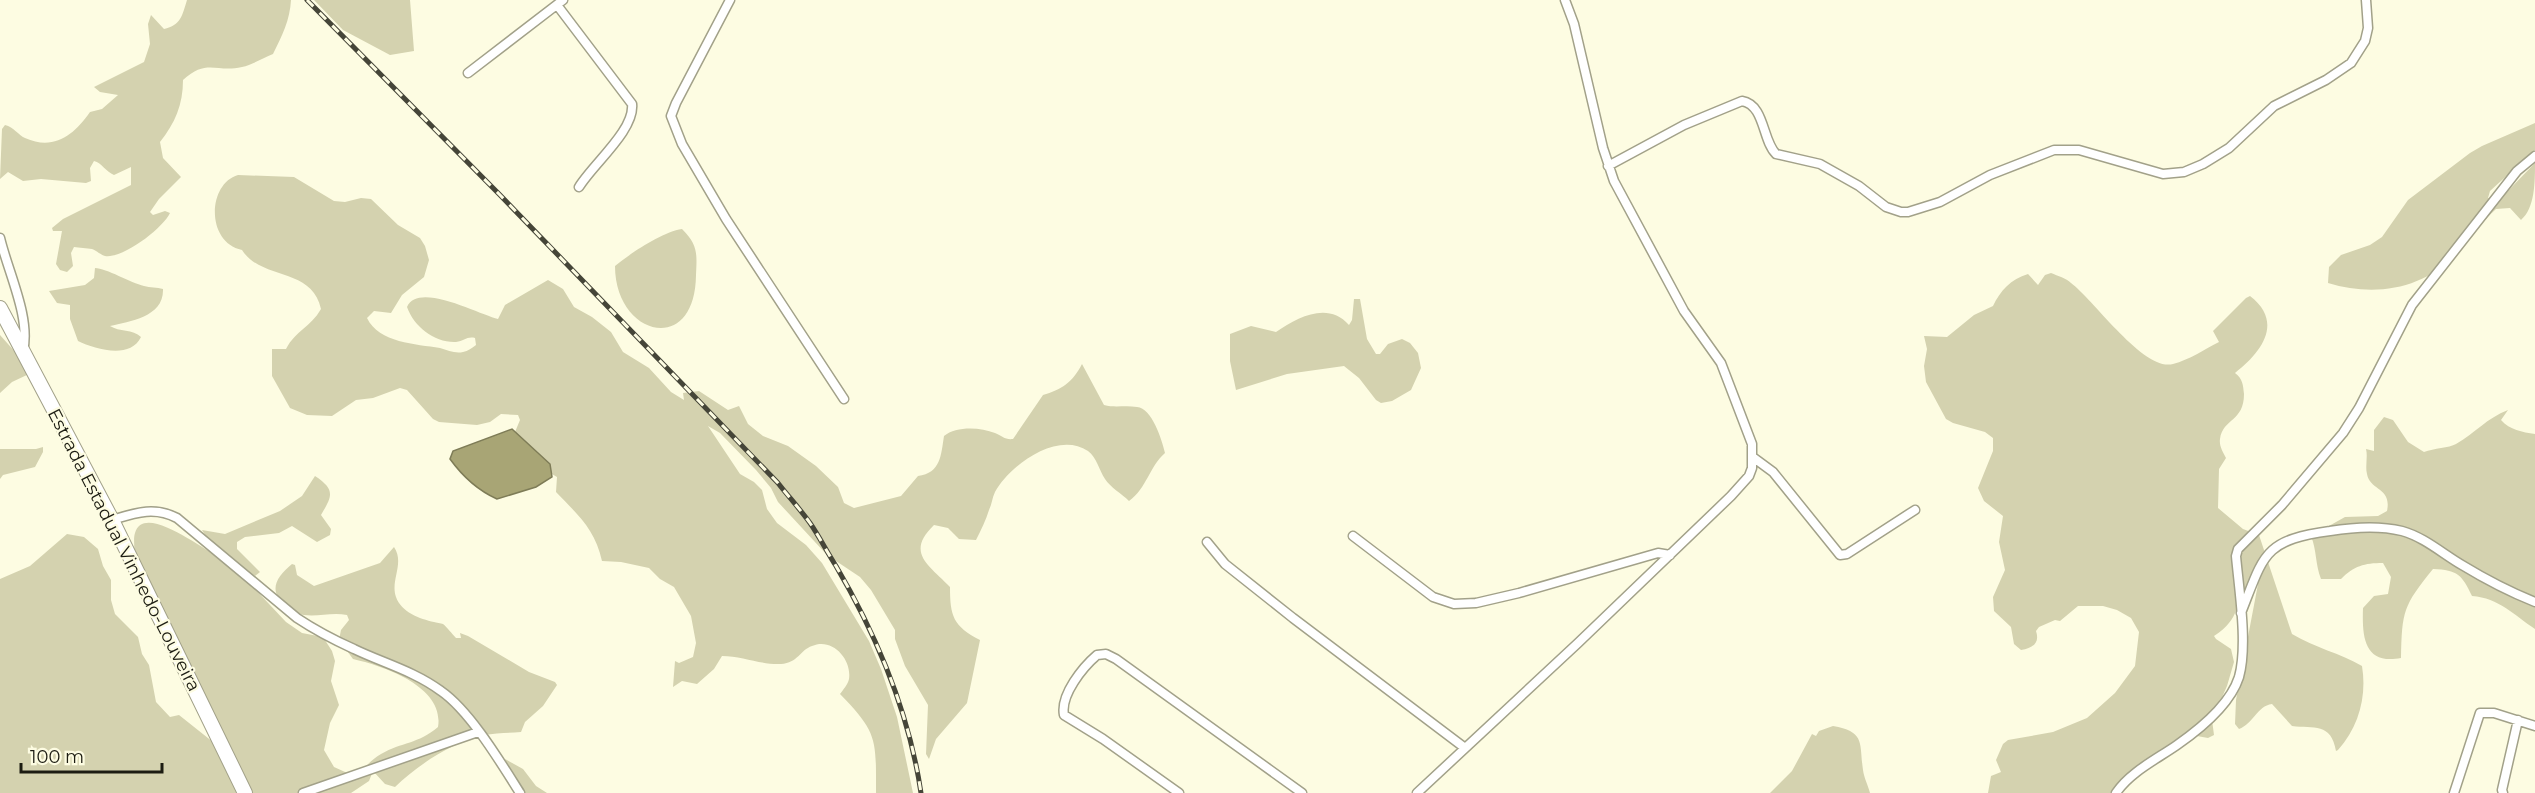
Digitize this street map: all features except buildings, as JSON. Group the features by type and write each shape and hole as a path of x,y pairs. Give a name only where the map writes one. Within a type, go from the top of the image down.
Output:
{"main road":[{"name":"Estrada Estadual Vinhedo-Louveira","path":"0,308 112,520 245,793"}],"street":[{"path":"730,0 671,116 682,144 726,219 844,399"},
{"path":"1417,793 1670,555 1743,483 1752,468 1754,458 1742,414 1721,363 1683,311 1636,226 1608,166 1574,24 1565,0"},
{"path":"1608,166 1684,125 1742,100 1749,102 1757,111 1768,142 1776,154 1820,164 1859,186 1886,207 1901,212 1940,202 1990,175 2054,150 2079,150 2163,174 2184,172 2203,164 2229,148 2274,106 2326,80 2351,63 2365,41 2368,28 2366,0"},
{"path":"468,73 560,2 628,97 633,111 626,129 579,187"},
{"path":"2116,793 2127,780 2208,720 2226,700 2238,678 2242,656 2236,556 2238,549 2282,505 2343,433 2359,408 2412,305 2517,171 2535,156"},
{"path":"0,238 25,321 26,341 23,352"},
{"path":"1754,458 1773,472 1840,555 1846,554 1915,510"},
{"path":"112,520 150,510 167,513 177,518 315,630 354,650 414,674 442,691 478,732 520,793"},
{"path":"2240,616 2258,571 2267,554 2276,545 2309,534 2355,527 2384,527 2409,533 2472,571 2535,602"},
{"path":"1353,536 1433,597 1447,603 1465,605 1519,593 1658,553 1670,555"},
{"path":"1207,542 1225,564 1466,748"},
{"path":"1179,793 1103,739 1064,715 1063,705 1069,691 1097,655 1106,654 1116,659 1302,793"},
{"path":"2454,793 2481,713 2494,713 2535,726"},
{"path":"2503,793 2518,720"},
{"path":"303,793 478,732"}],"shaded area":[{"path":"187,0 291,0 287,21 273,54 242,67 205,68 191,73 183,80 182,98 177,113 160,142 163,158 181,177 159,199 150,212 153,215 165,211 170,213 166,219 132,248 113,256 105,256 92,249 74,247 71,253 73,266 67,272 60,270 56,264 62,231 53,231 52,228 63,219 131,185 131,167 114,175 94,161 90,168 91,181 86,183 41,179 23,181 8,172 0,179 2,129 5,125 25,138 45,143 54,142 70,134 90,112 102,109 118,95 100,92 94,87 144,62 150,44 148,24 151,15 164,29 170,27 180,19"},
{"path":"314,0 410,0 414,51 390,55 343,30"},
{"path":"2535,123 2535,150 2490,191 2488,198 2494,201 2503,196 2535,163 2532,202 2521,220 2510,208 2496,209 2443,266 2413,283 2380,289 2363,289 2328,283 2329,267 2341,255 2370,245 2382,237 2408,200 2470,153"},
{"path":"238,175 294,177 334,201 371,199 398,225 420,238 429,260 424,277 402,295 391,313 374,311 367,318 380,333 399,341 454,352 465,352 476,345 475,338 448,342 433,337 420,327 410,314 407,307 413,300 423,297 436,298 498,319 505,305 548,280 563,289 574,307 611,332 623,352 649,368 671,392 684,400 683,393 699,391 728,410 739,406 748,424 763,436 788,446 816,466 838,487 844,503 854,508 901,496 918,476 936,467 941,456 944,436 955,430 989,431 1013,439 1043,395 1066,384 1075,376 1082,364 1104,405 1137,407 1147,413 1156,425 1165,453 1140,490 1129,501 1107,482 1094,457 1088,451 1076,446 1062,445 1049,448 1022,462 1002,482 995,492 976,540 959,539 948,528 934,525 925,535 921,543 923,558 950,587 952,613 959,625 980,640 967,703 936,739 929,759 926,754 928,705 905,666 895,639 895,630 871,590 860,577 827,555 778,502 771,488 756,470 720,433 708,426 740,474 762,490 767,509 777,523 806,545 822,563 869,641 897,717 913,793 876,793 875,748 862,718 840,694 848,681 849,671 844,657 833,647 819,644 812,646 795,659 781,664 722,656 714,669 697,684 682,681 673,687 675,661 679,663 693,657 696,643 691,616 674,587 660,579 649,568 621,562 602,561 590,531 556,492 557,477 533,463 515,432 520,420 518,415 501,414 490,422 477,425 439,422 433,419 407,390 400,388 373,398 356,400 332,416 307,415 290,408 272,376 272,349 286,349 294,337 312,321 321,309 316,296 308,286 251,260 242,250 230,245 222,237 217,226 216,201 220,190"},
{"path":"682,229 694,245 696,255 692,301 683,318 670,327 655,328 640,321 628,308 618,290 615,266 656,239"},
{"path":"95,268 146,287 163,289 162,298 152,312 110,326 138,334 141,337 129,348 112,351 78,341 70,319 70,305 57,303 49,291 85,285 94,278"},
{"path":"2051,273 2069,281 2134,346 2161,364 2179,362 2219,342 2213,331 2246,298 2250,296 2260,306 2266,316 2265,336 2254,356 2235,373 2242,382 2243,403 2241,410 2225,427 2220,439 2226,458 2219,469 2218,508 2243,529 2259,535 2292,634 2362,666 2363,689 2360,711 2351,731 2338,750 2336,751 2334,742 2326,731 2292,726 2272,704 2262,708 2244,727 2239,729 2235,724 2236,700 2258,584 2250,584 2229,623 2214,636 2231,649 2234,662 2227,686 2212,720 2214,735 2208,738 2197,736 2162,753 2115,793 1988,793 1991,776 2001,772 1996,760 2003,744 2008,740 2053,732 2087,718 2115,693 2135,666 2139,632 2131,618 2117,610 2103,606 2078,606 2060,621 2055,620 2039,627 2036,631 2036,642 2029,648 2021,650 2014,644 2011,627 1994,611 1993,597 2005,570 1999,542 2003,516 1984,501 1978,488 1993,451 1993,438 1985,432 1946,419 1926,382 1924,366 1927,349 1924,336 1947,337 1974,315 1993,306 2011,282 2028,274 2038,285 2045,275"},
{"path":"1354,299 1360,299 1367,339 1376,354 1380,354 1388,344 1402,339 1410,343 1418,353 1421,368 1411,390 1392,401 1381,403 1359,378 1344,366 1287,374 1236,390 1230,361 1230,334 1251,326 1276,332 1303,317 1322,313 1341,318 1349,325 1352,320"},
{"path":"0,335 24,362 29,374 12,382 0,393"},
{"path":"2508,410 2501,420 2516,430 2535,434 2535,629 2498,604 2482,597 2472,596 2462,578 2454,572 2433,569 2415,592 2406,610 2402,629 2401,658 2379,657 2372,653 2365,638 2363,608 2374,596 2388,594 2391,577 2383,563 2376,563 2355,568 2341,579 2321,579 2311,536 2345,517 2378,516 2387,511 2386,497 2372,484 2366,468 2366,449 2374,451 2374,430 2384,417 2393,420 2408,442 2424,452 2456,444 2494,417"},
{"path":"512,429 550,464 552,477 536,487 497,499 471,482 450,459 453,451"},
{"path":"43,447 43,452 35,467 3,475 0,479 0,449"},
{"path":"315,476 329,489 328,503 321,515 331,529 330,535 317,542 292,526 279,533 245,537 237,542 237,549 260,572 255,576 240,569 237,570 286,622 302,633 323,637 332,651 335,661 331,681 339,705 330,723 324,750 334,767 354,776 381,754 431,733 438,727 438,713 432,700 410,681 380,667 353,659 339,640 341,630 349,620 347,615 301,614 281,601 277,595 276,585 278,579 292,564 295,565 297,575 314,586 380,563 394,547 398,559 395,591 402,607 423,619 443,624 456,638 461,638 460,633 468,636 529,672 555,682 557,685 543,706 525,722 521,732 484,735 460,743 425,763 395,787 385,784 373,771 369,781 351,793 0,793 0,579 30,566 67,534 84,537 98,549 103,566 111,580 111,600 115,614 138,637 142,654 149,665 156,702 170,717 179,715 218,746 134,552 135,533 141,525 150,523 162,525 218,556 202,530 225,534 280,511 302,496"},
{"path":"1833,726 1851,732 1859,740 1864,773 1870,793 1770,793 1792,771 1812,734 1816,736 1819,731"},
{"path":"505,759 523,769 536,786 547,793 522,793"}],"railway":[{"path":"307,0 500,195 778,483 806,518 851,593 878,647 900,704 916,763 921,793"}]}
